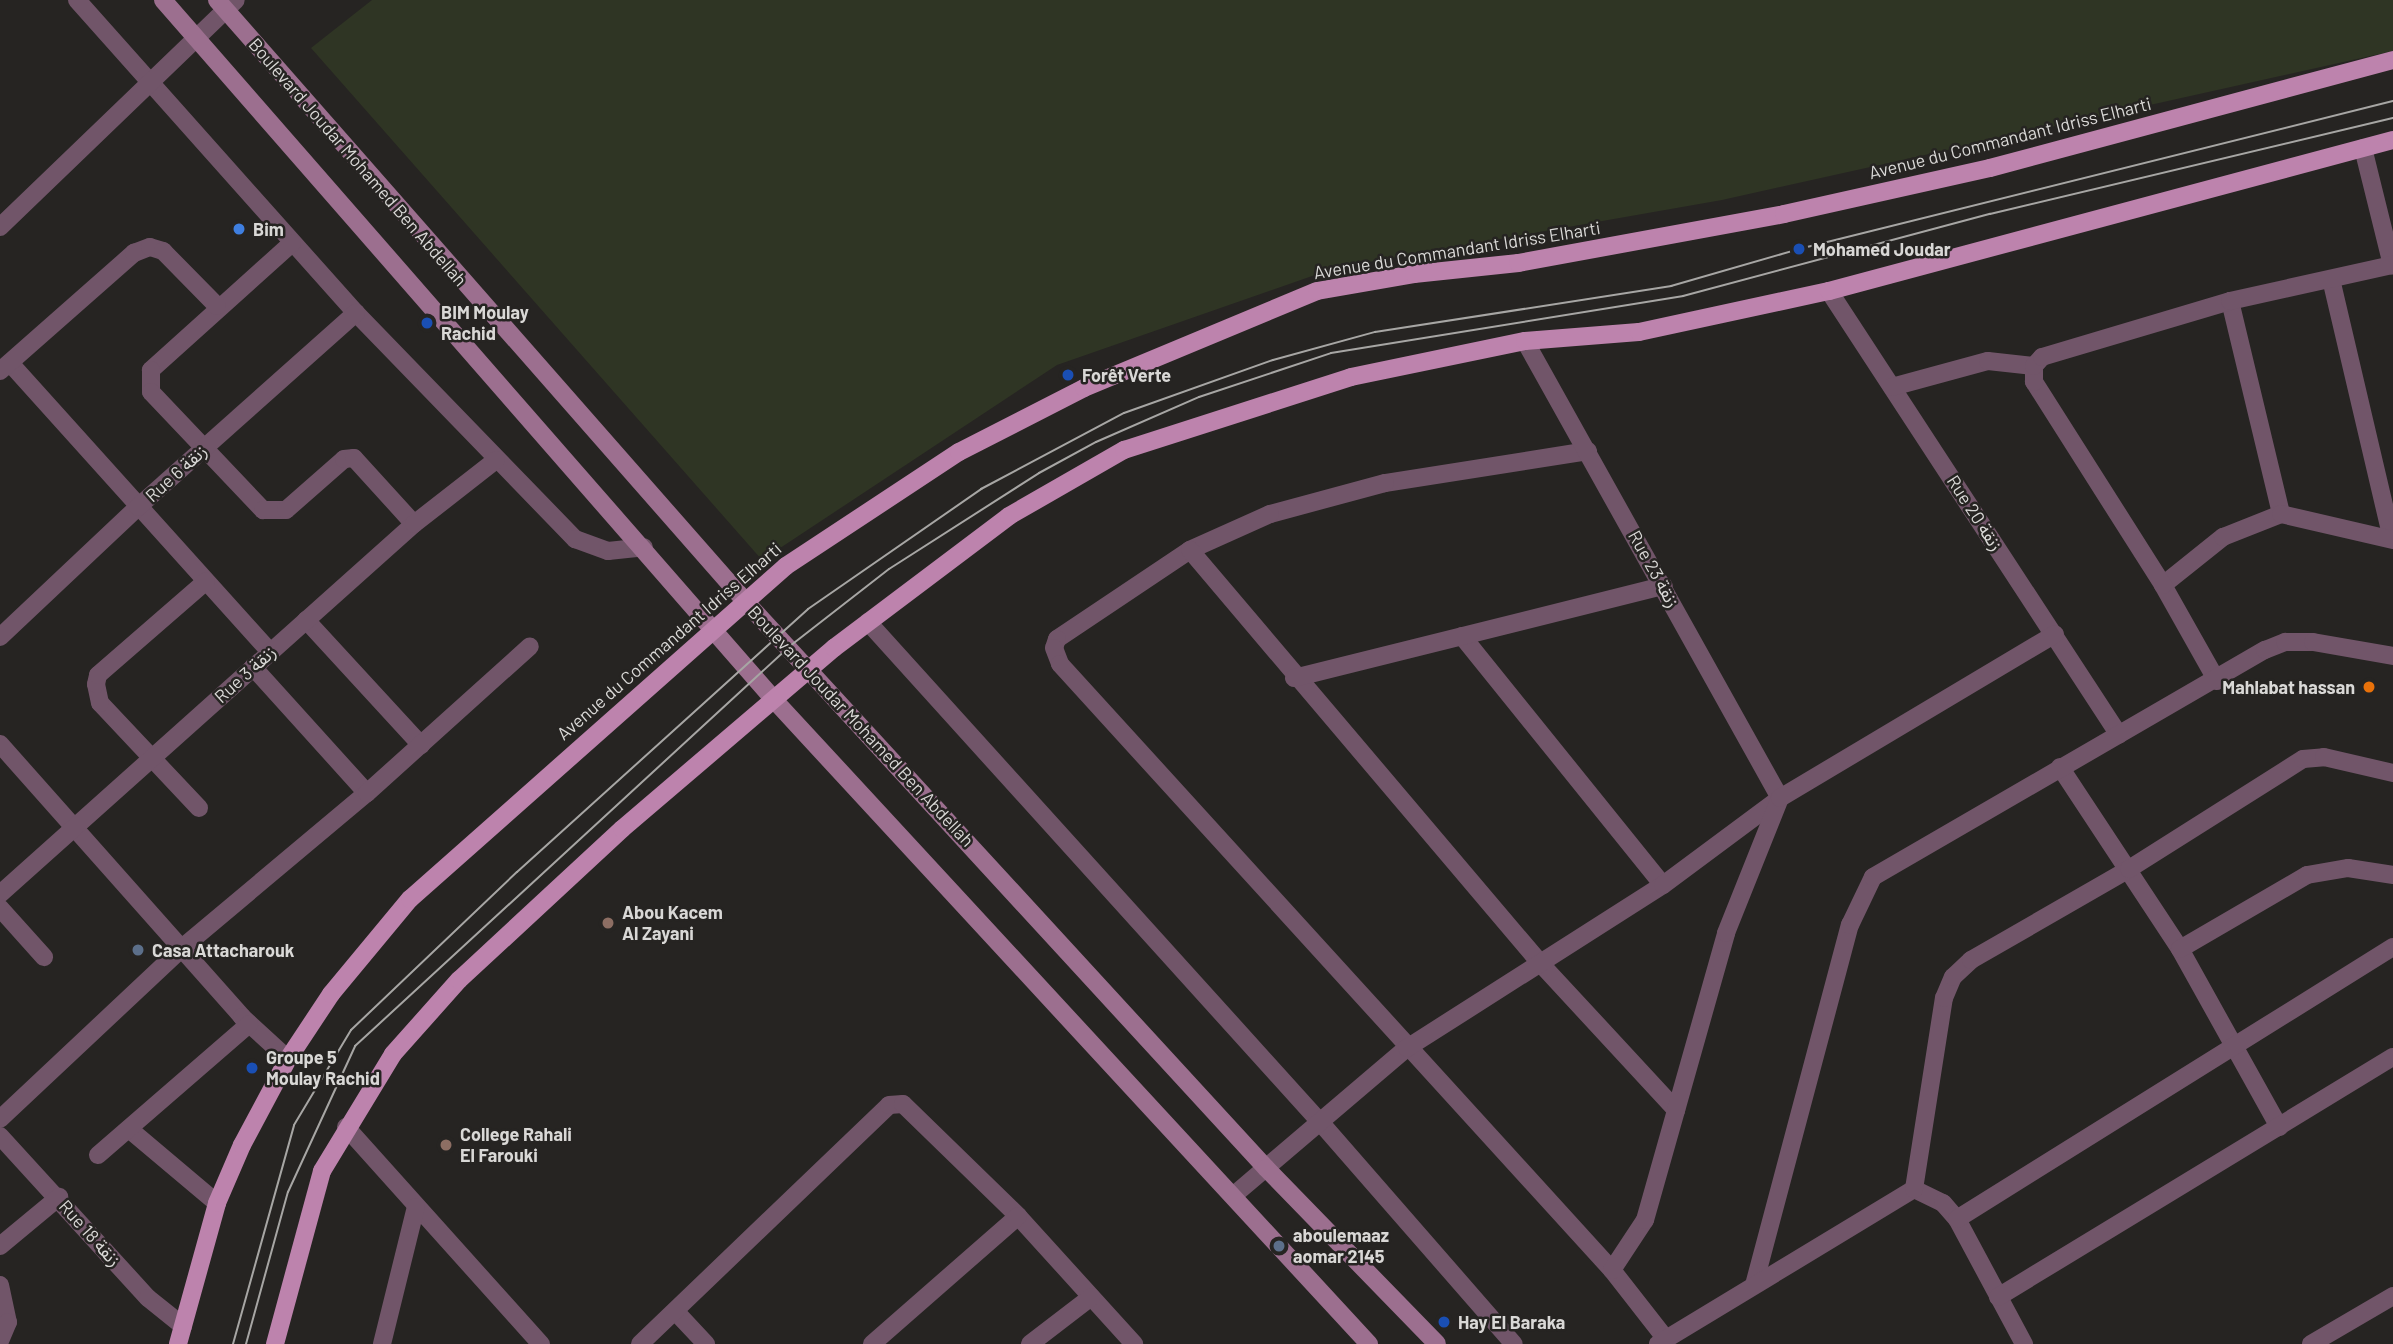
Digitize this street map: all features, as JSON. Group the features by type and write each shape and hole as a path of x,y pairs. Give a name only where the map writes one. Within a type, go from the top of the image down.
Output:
{"main road":[{"path":"163,0 644,547 776,702 1369,1344"},
{"name":"Boulevard Joudar Mohamed Ben Abdellah","path":"226,3 746,600 1266,1168 1437,1344"},
{"name":"Avenue du Commandant Idriss Elharti","path":"178,1344 217,1203 288,1059 331,994 411,899 712,628 786,566 959,452 1084,388 1317,292 1518,263 1784,214 1990,168 2393,60"},
{"path":"275,1344 322,1171 346,1127 393,1055 459,980 622,830 776,702 810,668 1009,516 1124,450 1351,377 1525,341 1639,332 1829,291 2393,140"}],"street":[{"path":"77,0 154,83 356,313 575,539 608,551 644,547"},
{"path":"0,227 154,83 226,3"},
{"path":"2217,681 2163,585 2034,382 2034,366 2042,357 2230,301 2392,265 2363,148"},
{"path":"292,243 217,306 151,370 151,392 262,510 286,510 344,459 354,458 414,524"},
{"path":"217,306 163,251 150,247 134,253 5,367 270,652"},
{"path":"2163,585 2223,537 2281,514 2393,540 2332,279"},
{"name":"Rue 20 زنقة","path":"1829,291 2119,735"},
{"path":"2230,301 2281,514"},
{"name":"Rue 6 زنقة","path":"0,637 138,507 356,313"},
{"name":"Rue 23 زنقة","path":"1525,341 1664,586 1780,799"},
{"path":"1892,387 1987,361 2034,366"},
{"path":"1588,451 1385,483 1270,514 1189,550 1057,639 1056,655 1407,1048 1612,1270 1662,1341 1914,1189"},
{"name":"Rue 3 زنقة","path":"0,894 70,827 152,758 414,524 496,460"},
{"path":"1189,550 1294,678 1541,964 1676,1110"},
{"path":"199,808 100,703 98,675 206,581"},
{"path":"1294,678 1664,586"},
{"path":"306,620 421,746"},
{"path":"868,622 1321,1123 1514,1344"},
{"path":"1234,1195 1407,1048 1663,885 1780,799 2055,634"},
{"path":"1462,636 1663,885"},
{"path":"1754,1285 1860,899 1873,877 2285,642 2393,656"},
{"path":"0,1119 182,948 367,793 530,646"},
{"path":"253,667 367,793"},
{"path":"0,744 70,827 249,1024 288,1059"},
{"path":"1914,1189 1944,998 1953,977 1970,960 2129,869 2303,759 2324,757 2393,772"},
{"path":"2060,768 2180,949 2279,1127"},
{"path":"1612,1270 1646,1220 1726,933 1780,799"},
{"path":"2180,949 2307,875 2348,868 2393,875"},
{"path":"0,908 44,957"},
{"path":"1957,1219 2393,947"},
{"path":"98,1155 249,1024"},
{"path":"1998,1297 2393,1057"},
{"path":"640,1344 889,1105 903,1104 913,1110 1018,1216 1134,1344"},
{"path":"346,1127 541,1344"},
{"path":"129,1129 217,1203"},
{"name":"Rue 18 زنقة","path":"0,1136 148,1298 183,1326"},
{"path":"1914,1189 1943,1203 1957,1219 2024,1344"},
{"path":"0,1246 59,1198"},
{"path":"382,1344 416,1207"},
{"path":"872,1344 1018,1216"},
{"path":"0,1285 8,1322 0,1341"},
{"path":"1030,1344 1091,1297"},
{"path":"2317,1342 2392,1298"},
{"path":"676,1312 706,1344"}],"green space":[{"path":"372,0 2393,0 2393,51 1722,200 1335,268 1057,365 762,560 311,48"}],"tram line":[{"path":"233,1344 294,1125 351,1030 517,872 808,609 981,489 1124,413 1273,360 1375,332 1671,286 1799,249 2393,101"},
{"path":"246,1344 288,1192 355,1046 790,646 889,569 1039,473 1096,442 1199,397 1331,353 1683,296 1990,214 2393,118"}],"place":[{"name":"Bim","path":"239,229"},
{"name":"Mohamed Joudar","path":"1799,249"},
{"name":"BIM Moulay Rachid","path":"427,323"},
{"name":"Forêt Verte","path":"1068,375"},
{"name":"Mahlabat hassan","path":"2369,687"},
{"name":"Abou Kacem Al Zayani","path":"608,923"},
{"name":"Casa Attacharouk","path":"138,950"},
{"name":"Groupe 5 Moulay Rachid","path":"252,1068"},
{"name":"College Rahali El Farouki","path":"446,1145"},
{"name":"aboulemaaz aomar 2145","path":"1279,1246"},
{"name":"Hay El Baraka","path":"1444,1322"}]}
